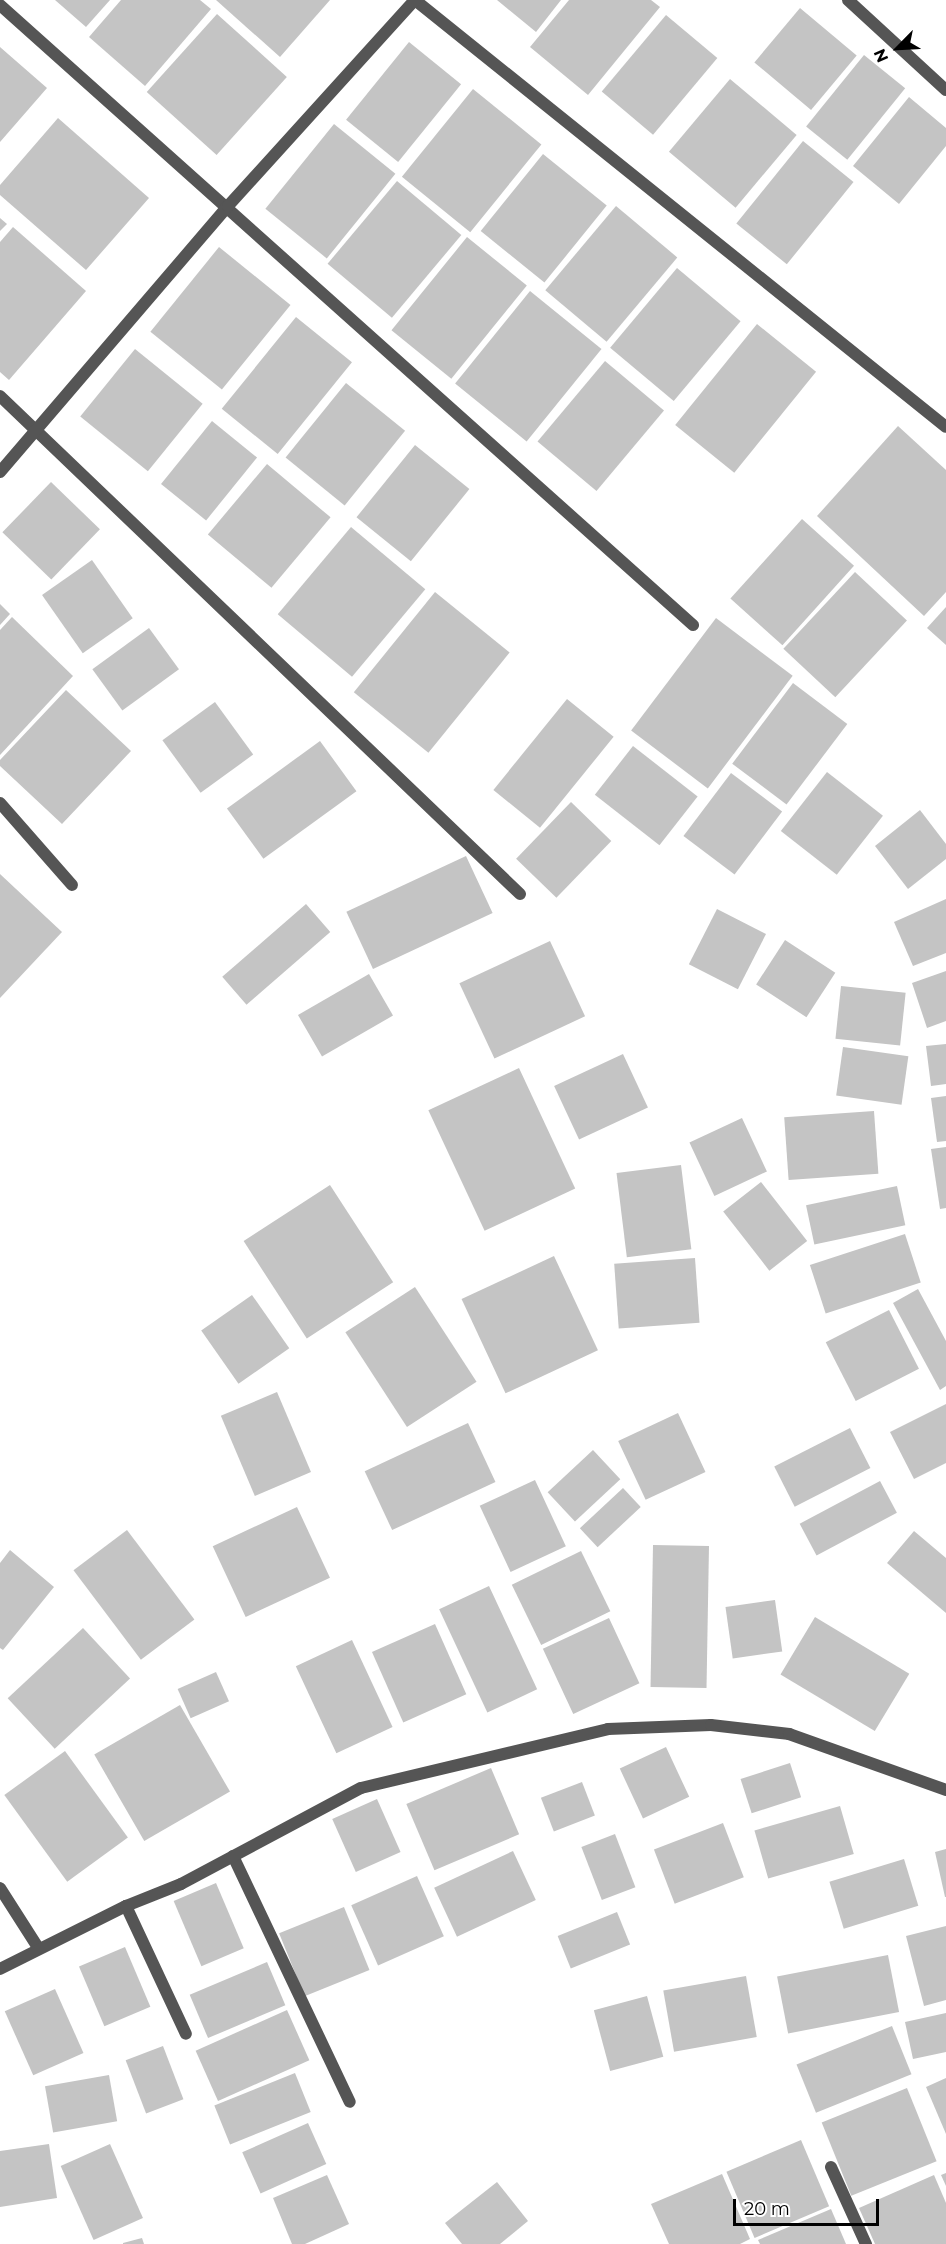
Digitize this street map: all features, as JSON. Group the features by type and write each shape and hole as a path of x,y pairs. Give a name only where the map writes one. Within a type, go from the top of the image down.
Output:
{"street":[{"path":"0,472 228,206 415,0 946,427"},
{"path":"848,0 946,90"},
{"path":"0,5 228,206 693,625"},
{"path":"0,396 520,894"},
{"path":"0,803 72,885"},
{"path":"0,1969 126,1906 181,1884 361,1788 608,1729 711,1725 789,1734 946,1790"},
{"path":"233,1856 350,2102"},
{"path":"0,1888 39,1949"},
{"path":"126,1906 186,2034"},
{"path":"831,2167 866,2244"}],"building":[{"path":"55,0 110,0 86,27"},
{"path":"121,0 200,0 211,9 145,86 89,37"},
{"path":"216,0 330,0 280,57"},
{"path":"497,0 561,0 536,32"},
{"path":"569,0 651,0 660,7 588,95 530,47"},
{"path":"800,8 857,56 811,110 754,62"},
{"path":"217,14 287,77 217,155 147,92"},
{"path":"666,15 717,58 653,135 602,92"},
{"path":"409,42 461,84 398,162 346,120"},
{"path":"0,47 47,88 0,142"},
{"path":"864,55 905,88 847,160 806,126"},
{"path":"730,79 797,135 736,208 669,152"},
{"path":"473,89 541,144 470,232 402,177"},
{"path":"909,97 946,128 946,146 899,204 853,166"},
{"path":"58,118 149,198 86,270 0,195 0,185"},
{"path":"334,124 395,174 327,258 265,209"},
{"path":"803,141 854,182 787,264 736,223"},
{"path":"543,154 607,206 544,283 481,231"},
{"path":"397,181 461,235 392,318 328,264"},
{"path":"616,206 677,257 607,342 545,290"},
{"path":"0,218 7,224 0,231"},
{"path":"13,227 86,291 9,380 0,372 0,242"},
{"path":"467,237 527,285 451,379 391,330"},
{"path":"219,247 290,305 222,390 150,332"},
{"path":"677,268 741,321 674,401 610,348"},
{"path":"530,291 601,349 527,441 455,383"},
{"path":"296,317 352,362 278,454 222,409"},
{"path":"757,324 816,372 734,473 675,425"},
{"path":"135,349 203,404 148,471 80,417"},
{"path":"605,361 664,410 596,491 538,441"},
{"path":"346,383 405,431 345,505 286,458"},
{"path":"212,421 257,458 206,520 161,484"},
{"path":"898,426 946,470 946,592 924,616 817,516"},
{"path":"415,445 469,489 411,561 356,517"},
{"path":"267,464 331,517 271,588 208,534"},
{"path":"51,482 100,529 51,580 2,532"},
{"path":"802,519 854,566 782,645 730,599"},
{"path":"351,527 425,589 352,677 278,614"},
{"path":"92,560 133,618 83,653 42,595"},
{"path":"855,572 907,620 835,697 783,649"},
{"path":"435,592 510,652 428,753 354,692"},
{"path":"0,604 10,614 0,625"},
{"path":"946,607 946,645 927,628"},
{"path":"12,617 73,676 0,755 0,630"},
{"path":"716,618 793,676 708,788 631,731"},
{"path":"149,628 179,669 122,710 92,669"},
{"path":"793,683 847,724 787,805 732,764"},
{"path":"66,690 131,751 62,824 0,766 0,760"},
{"path":"567,699 614,737 540,828 493,790"},
{"path":"215,702 253,755 201,793 162,740"},
{"path":"320,741 356,791 263,859 227,809"},
{"path":"633,746 698,796 659,845 595,795"},
{"path":"827,772 883,816 837,875 781,831"},
{"path":"731,773 782,812 735,875 683,836"},
{"path":"571,802 611,841 556,898 516,859"},
{"path":"920,810 946,844 946,859 908,889 875,846"},
{"path":"466,856 493,913 373,969 346,912"},
{"path":"0,874 62,932 0,998"},
{"path":"946,899 946,953 913,966 894,922"},
{"path":"306,904 330,932 247,1005 222,977"},
{"path":"717,909 766,934 738,989 689,964"},
{"path":"785,940 835,973 806,1017 756,984"},
{"path":"550,941 585,1016 494,1058 459,983"},
{"path":"946,971 946,1021 927,1028 912,983"},
{"path":"369,974 393,1016 322,1057 298,1015"},
{"path":"841,986 906,993 900,1046 835,1039"},
{"path":"946,1044 946,1084 931,1086 926,1046"},
{"path":"843,1047 908,1056 902,1105 836,1096"},
{"path":"623,1054 648,1107 579,1140 554,1086"},
{"path":"519,1068 575,1189 485,1231 428,1110"},
{"path":"946,1096 946,1141 937,1142 931,1098"},
{"path":"874,1111 878,1174 789,1180 784,1117"},
{"path":"742,1118 767,1171 714,1196 689,1143"},
{"path":"946,1147 946,1208 940,1209 931,1149"},
{"path":"681,1165 691,1249 627,1257 616,1173"},
{"path":"761,1182 807,1241 769,1271 723,1212"},
{"path":"330,1185 393,1282 307,1338 244,1241"},
{"path":"897,1186 905,1225 814,1244 806,1205"},
{"path":"905,1234 921,1283 826,1313 810,1265"},
{"path":"554,1256 598,1350 506,1393 462,1299"},
{"path":"695,1258 700,1323 619,1328 614,1264"},
{"path":"415,1287 477,1382 407,1427 345,1332"},
{"path":"918,1289 946,1341 946,1386 940,1390 893,1303"},
{"path":"252,1295 289,1348 238,1384 201,1331"},
{"path":"889,1310 919,1369 856,1401 826,1342"},
{"path":"277,1392 311,1472 255,1496 221,1416"},
{"path":"946,1404 946,1463 914,1479 890,1432"},
{"path":"678,1413 705,1472 646,1500 618,1441"},
{"path":"468,1423 495,1482 392,1530 365,1471"},
{"path":"850,1428 870,1468 795,1507 774,1467"},
{"path":"593,1450 620,1479 575,1522 548,1492"},
{"path":"535,1480 566,1546 511,1572 480,1506"},
{"path":"880,1481 897,1513 817,1556 800,1524"},
{"path":"623,1488 641,1507 598,1547 580,1528"},
{"path":"297,1507 330,1578 246,1617 213,1546"},
{"path":"127,1530 194,1619 141,1660 73,1570"},
{"path":"914,1531 946,1558 946,1613 887,1563"},
{"path":"653,1545 709,1546 707,1688 651,1687"},
{"path":"10,1550 54,1587 3,1650 0,1648 0,1563"},
{"path":"581,1551 610,1611 541,1645 512,1585"},
{"path":"489,1586 537,1689 487,1713 439,1609"},
{"path":"775,1600 782,1651 733,1658 725,1607"},
{"path":"815,1617 909,1674 875,1731 780,1674"},
{"path":"609,1618 639,1683 573,1714 543,1649"},
{"path":"435,1624 466,1694 403,1722 372,1652"},
{"path":"83,1628 130,1678 55,1749 8,1698"},
{"path":"352,1640 393,1727 336,1753 296,1666"},
{"path":"216,1672 229,1701 191,1718 178,1689"},
{"path":"180,1705 230,1792 144,1841 94,1754"},
{"path":"666,1747 689,1797 643,1818 620,1769"},
{"path":"65,1751 128,1838 67,1882 4,1795"},
{"path":"790,1763 801,1797 752,1813 741,1779"},
{"path":"491,1768 519,1834 434,1870 406,1804"},
{"path":"582,1782 595,1816 554,1831 541,1798"},
{"path":"377,1799 401,1852 356,1872 332,1819"},
{"path":"840,1806 854,1854 768,1879 754,1831"},
{"path":"723,1823 744,1877 675,1904 654,1850"},
{"path":"615,1834 635,1887 602,1900 581,1847"},
{"path":"946,1849 946,1897 945,1897 935,1852"},
{"path":"513,1851 536,1900 457,1937 434,1888"},
{"path":"904,1859 918,1906 844,1929 829,1882"},
{"path":"417,1876 444,1936 378,1966 351,1905"},
{"path":"216,1883 244,1948 201,1966 174,1901"},
{"path":"344,1907 369,1970 305,1996 279,1933"},
{"path":"617,1912 630,1944 571,1968 558,1936"},
{"path":"946,1926 946,2000 924,2006 906,1936"},
{"path":"125,1947 150,2007 104,2026 79,1967"},
{"path":"888,1955 899,2012 788,2033 777,1977"},
{"path":"267,1962 285,2005 208,2038 190,1995"},
{"path":"746,1976 757,2037 674,2052 663,1991"},
{"path":"55,1989 83,2053 33,2075 5,2011"},
{"path":"647,1996 663,2057 610,2071 594,2010"},
{"path":"287,2010 309,2060 218,2101 196,2051"},
{"path":"946,2013 946,2052 913,2059 905,2022"},
{"path":"892,2026 911,2074 816,2113 797,2065"},
{"path":"163,2046 183,2099 146,2114 126,2060"},
{"path":"295,2073 311,2112 230,2145 214,2106"},
{"path":"109,2075 117,2121 53,2133 45,2086"},
{"path":"946,2078 946,2134 926,2087"},
{"path":"907,2088 937,2161 851,2196 822,2122"},
{"path":"308,2123 326,2164 261,2193 242,2152"},
{"path":"801,2140 829,2206 755,2238 726,2172"},
{"path":"49,2144 57,2198 0,2207 0,2151"},
{"path":"110,2144 143,2218 94,2240 61,2166"},
{"path":"946,2173 946,2186 941,2175"},
{"path":"722,2174 750,2239 740,2244 669,2244 651,2204"},
{"path":"327,2175 349,2224 305,2244 292,2244 273,2198"},
{"path":"934,2175 946,2203 946,2244 875,2244 859,2208"},
{"path":"497,2182 528,2221 500,2244 462,2244 445,2223"},
{"path":"831,2209 846,2244 760,2244 758,2240"},
{"path":"142,2238 144,2244 123,2244 123,2243"}]}
